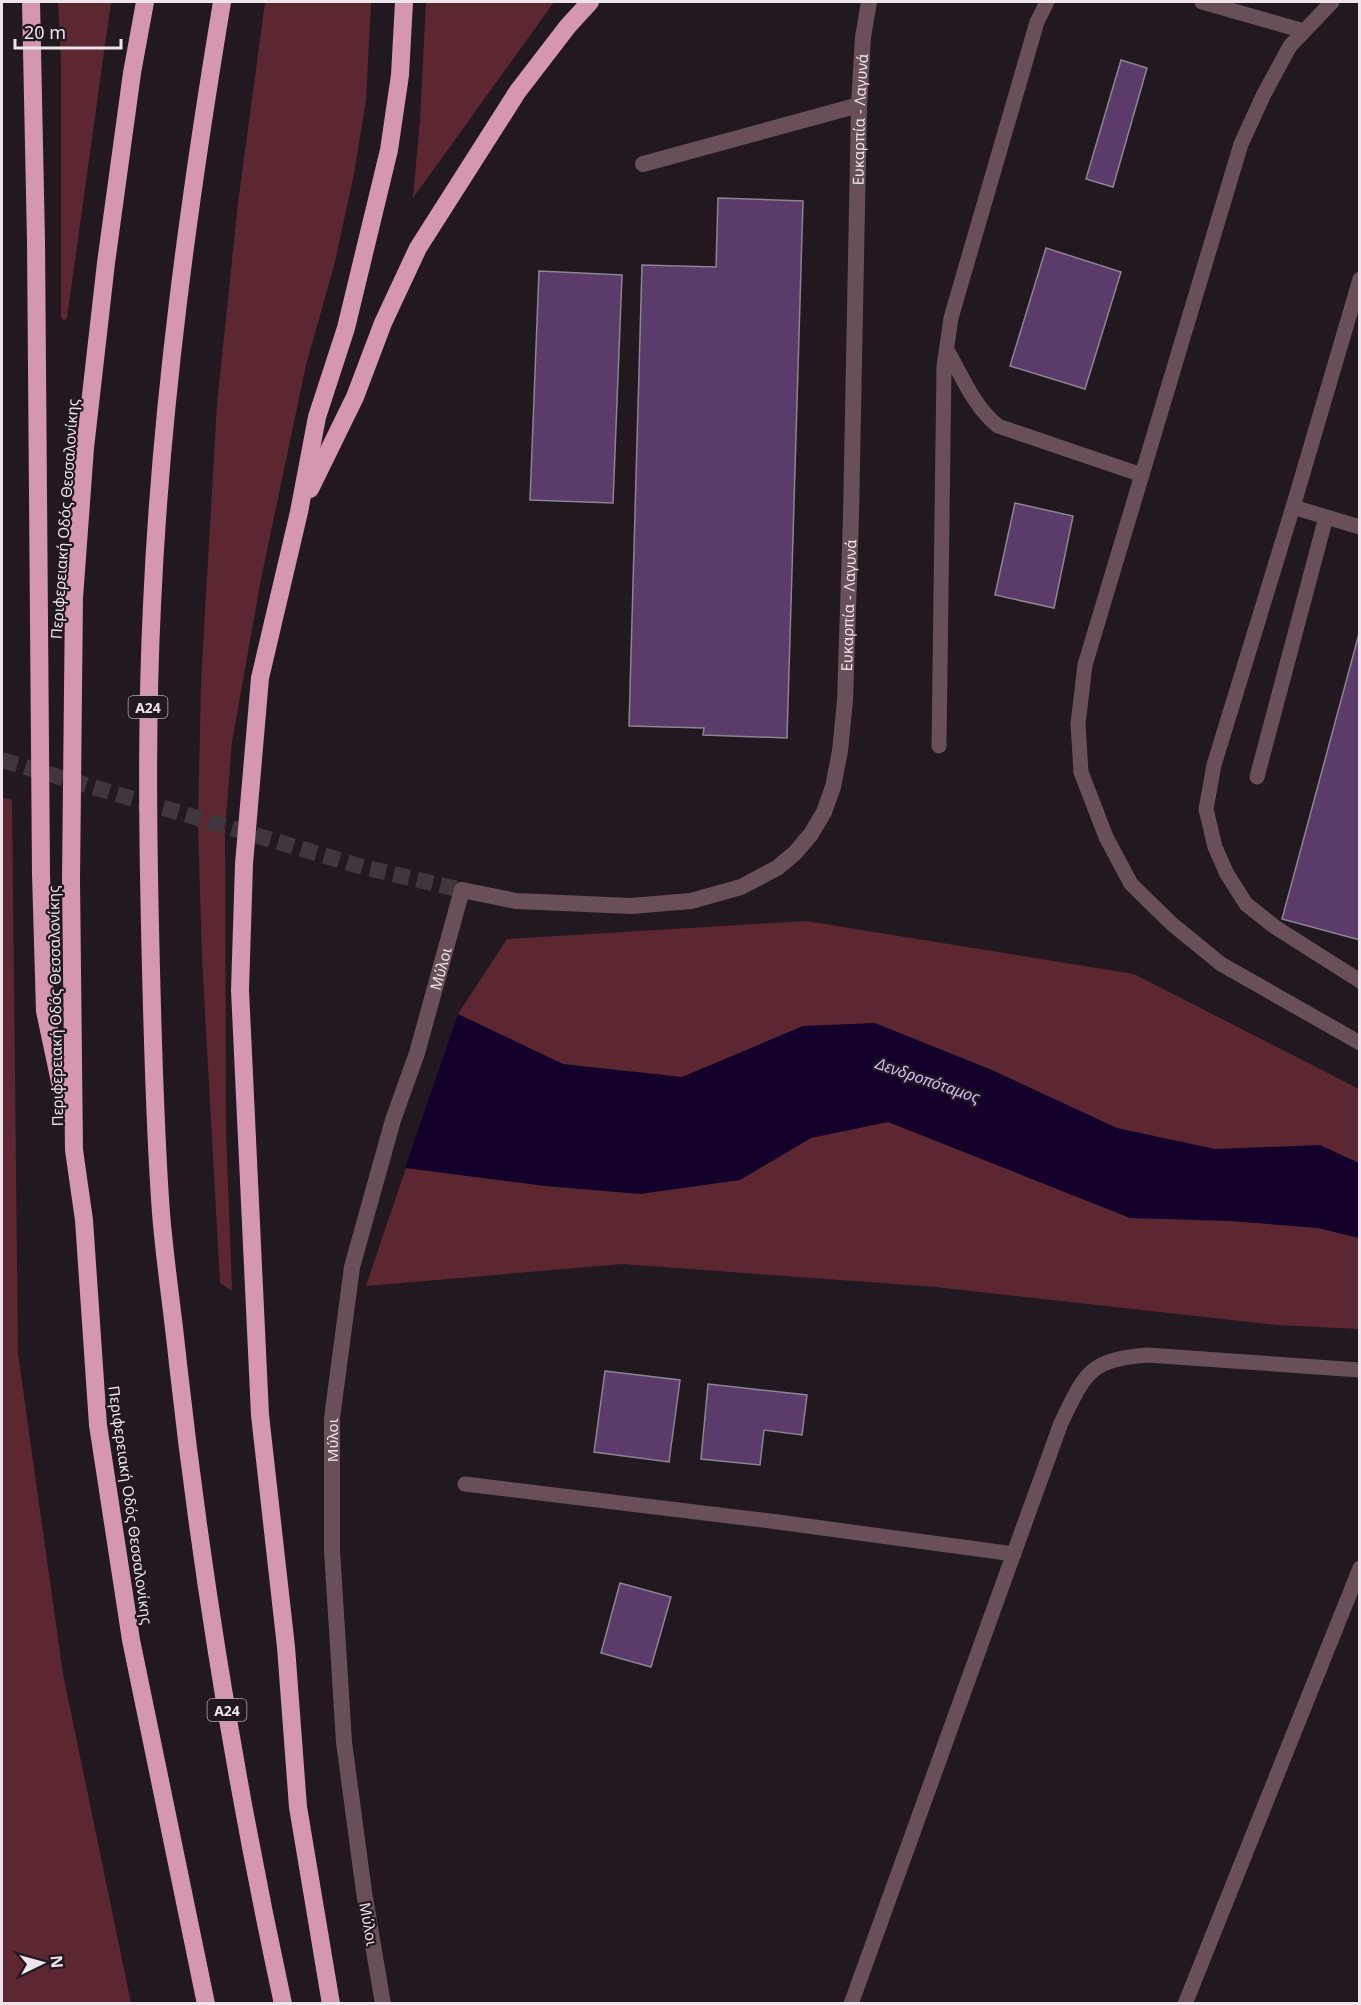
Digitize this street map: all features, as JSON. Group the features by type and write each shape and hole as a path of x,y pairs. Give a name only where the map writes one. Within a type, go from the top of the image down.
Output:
{"highway":[{"path":"31,2 41,874 45,1011 74,1150"},
{"name":"Περιφερειακή Οδός Θεσσαλονίκης","path":"145,2 132,73 106,262 86,448 74,598 71,880 74,1150 84,1220 98,1425 129,1629 206,2004"},
{"name":"Α24","path":"222,2 208,84 162,446 152,603 147,758 153,1033 161,1212 207,1594 258,1888 283,2004"},
{"path":"331,2004 298,1806 286,1647 260,1415 240,990 244,864 260,678 299,512 318,417 346,328 389,150 400,75 404,2"},
{"path":"299,512 355,397 383,323 418,248 518,92 568,26 590,2"}],"street":[{"name":"Ευκαρπία - Λαγυνά","path":"462,890 516,901 631,906 691,901 741,887 777,868 795,853 811,834 824,812 833,787 840,751 844,701 851,516 859,105 863,37 869,2"},
{"path":"643,164 859,105"},
{"name":"Μύλοι","path":"383,2004 364,1892 344,1742 332,1550 332,1418 352,1267 393,1120 417,1053 462,890"}],"lane":[{"path":"939,746 944,366 951,318 1037,22 1047,2"},
{"path":"1202,2 1304,31"},
{"path":"1332,2 1290,46 1241,144 1085,665 1078,724 1081,772 1106,837 1131,884 1172,924 1221,964 1359,1043"},
{"path":"1359,279 1293,507 1214,765 1206,809 1215,847 1227,874 1246,904 1275,927 1359,981"},
{"path":"947,350 978,406 998,426 1142,474"},
{"path":"1293,507 1359,527"},
{"path":"1257,777 1326,517"},
{"path":"851,2004 1061,1423 1082,1381 1097,1365 1120,1357 1147,1354 1359,1370"},
{"path":"465,1484 778,1522 1014,1554"},
{"path":"1185,2004 1359,1568"}],"shaded area":[{"path":"58,2 111,2 67,318 64,321 61,317 61,64"},
{"path":"265,2 371,2 366,100 354,174 334,266 306,365 261,579 232,742 225,830 226,1131 232,1291 220,1283 202,957 198,826 201,682 217,404 238,203"},
{"path":"426,2 554,2 413,198 420,120"},
{"path":"2,797 12,800 18,1354 63,1674 131,2003 2,2003"},
{"path":"806,921 1134,974 1359,1089 1359,1329 1277,1325 936,1287 622,1264 366,1286 458,1014 507,939"}],"water":[{"name":"Δενδροπόταμος","path":"458,1014 563,1064 682,1077 803,1026 875,1023 992,1070 1117,1128 1215,1149 1320,1145 1359,1163 1359,1238 1318,1228 1230,1221 1130,1218 888,1122 811,1138 740,1180 640,1194 545,1186 405,1168"}],"building":[{"path":"1121,60 1147,68 1113,187 1086,179"},
{"path":"718,198 803,201 787,738 703,735 704,728 629,726 642,265 716,267"},
{"path":"1046,248 1121,272 1085,389 1010,366"},
{"path":"539,271 622,275 613,503 530,500"},
{"path":"1015,503 1073,516 1054,608 995,595"},
{"path":"1360,630 1360,940 1282,919"},
{"path":"605,1371 680,1380 669,1462 594,1452"},
{"path":"708,1384 807,1395 802,1435 764,1430 760,1465 701,1459"},
{"path":"620,1583 671,1597 651,1667 601,1653"}],"tunnel":[{"path":"2,760 363,867 462,890"}]}
